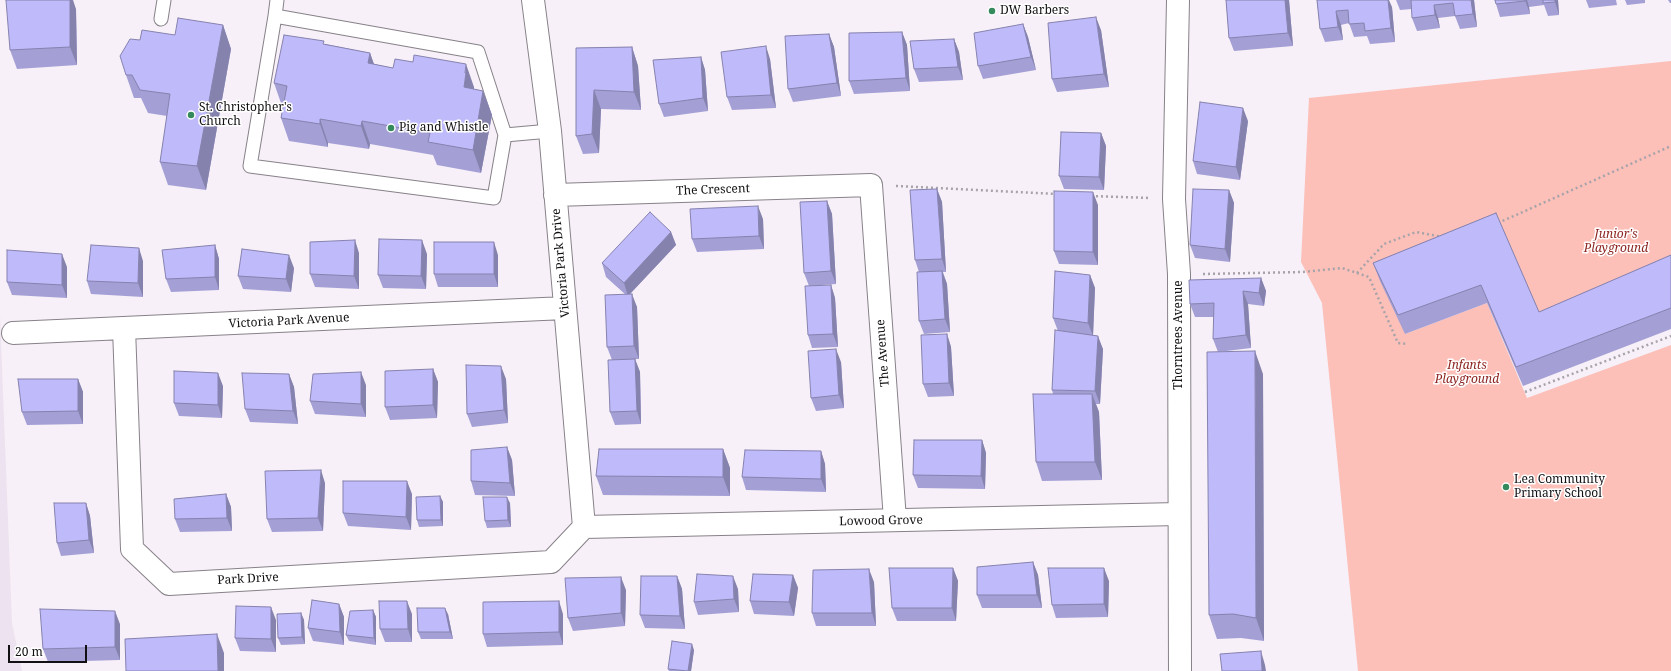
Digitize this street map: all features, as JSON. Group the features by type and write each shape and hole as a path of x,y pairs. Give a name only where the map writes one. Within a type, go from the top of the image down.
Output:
{"street":[{"name":"Victoria Park Drive","path":"533,0 550,131 584,527"},
{"name":"Thorntrees Avenue","path":"1178,0 1174,199 1179,274 1178,514 1180,671"},
{"name":"The Crescent","path":"555,195 871,185"},
{"name":"The Avenue","path":"871,185 895,520"},
{"name":"Victoria Park Avenue","path":"6,334 565,308"},
{"name":"Park Drive","path":"124,328 132,549 169,584 551,562 584,527"},
{"name":"Lowood Grove","path":"584,527 1178,514"}],"lane":[{"path":"162,19 164,0"},
{"path":"275,16 478,52 505,135 494,198 250,166 277,0"},
{"path":"505,135 550,131"}],"path":[{"path":"1498,224 1671,146"},
{"path":"871,185 1062,194"},
{"path":"1086,195 1174,199"},
{"path":"1357,273 1384,244 1416,232 1446,237"},
{"path":"1179,274 1302,272 1342,268 1369,277 1398,343 1408,344"},
{"path":"1525,392 1671,336"}],"shaded area":[{"path":"0,315 12,623 22,671 0,671"}],"green space":[{"name":"Lea Community Primary School","path":"1671,61 1671,277 1545,331 1503,232 1405,334 1487,303 1527,398 1671,345 1671,671 1358,671 1322,303 1301,262 1309,98"}],"building":[{"path":"6,0 70,0 70,47 10,50"},
{"path":"1226,0 1285,0 1288,33 1229,38"},
{"path":"1317,0 1388,0 1391,28 1365,31 1364,23 1349,24 1348,10 1336,11 1338,27 1320,29"},
{"path":"1411,0 1471,0 1473,14 1455,16 1453,3 1434,5 1435,15 1412,18"},
{"path":"1495,0 1525,0 1525,1 1496,4"},
{"path":"1543,0 1555,0 1555,2 1543,3"},
{"path":"1096,17 1104,74 1052,79 1048,23"},
{"name":"St. Christopher's Church","path":"178,18 223,25 197,166 160,162 170,94 140,90 132,75 126,75 120,56 130,39 140,40 142,30 175,35"},
{"path":"1023,24 1031,57 978,66 974,33"},
{"path":"902,32 906,78 849,81 849,33"},
{"path":"829,34 837,83 788,89 785,36"},
{"name":"Pig and Whistle","path":"284,35 324,41 323,44 370,53 368,63 393,68 395,59 413,62 414,55 466,64 464,87 483,91 473,150 428,142 430,133 362,121 361,126 320,119 320,124 281,118 287,86 274,83"},
{"path":"954,39 958,67 914,69 910,41"},
{"path":"766,46 771,95 727,97 721,52"},
{"path":"632,47 634,92 594,90 592,134 576,136 576,48"},
{"path":"701,57 703,98 659,104 653,60"},
{"path":"1200,102 1243,108 1236,167 1193,161"},
{"path":"1061,132 1101,133 1099,177 1059,176"},
{"path":"937,189 942,259 915,260 910,190"},
{"path":"1193,189 1229,190 1225,249 1190,245"},
{"path":"1054,191 1093,192 1093,252 1054,251"},
{"path":"827,201 831,271 804,273 800,202"},
{"path":"758,206 759,236 692,239 690,209"},
{"path":"650,212 671,232 624,283 602,263"},
{"path":"1496,213 1539,312 1671,255 1671,308 1516,367 1481,285 1398,315 1373,263"},
{"path":"379,239 422,240 421,276 378,275"},
{"path":"355,240 354,276 310,274 310,242"},
{"path":"434,242 494,242 494,274 434,274"},
{"path":"91,245 139,248 138,283 87,281"},
{"path":"215,245 215,277 166,279 162,250"},
{"path":"242,249 289,255 286,279 238,276"},
{"path":"7,250 62,254 62,285 7,282"},
{"path":"942,271 945,319 919,321 917,272"},
{"path":"1055,271 1090,275 1088,323 1053,318"},
{"path":"1261,278 1259,293 1243,291 1246,335 1213,339 1214,303 1190,304 1189,280"},
{"path":"831,285 833,334 808,335 805,286"},
{"path":"632,294 634,346 607,347 605,295"},
{"path":"1055,330 1098,336 1095,391 1052,390"},
{"path":"947,334 949,383 923,384 921,335"},
{"path":"836,349 839,395 811,398 808,351"},
{"path":"1255,351 1256,618 1233,614 1209,615 1207,352"},
{"path":"635,359 637,411 610,412 608,360"},
{"path":"466,365 501,366 504,410 467,414"},
{"path":"433,369 433,405 385,407 385,371"},
{"path":"174,371 218,373 218,405 174,403"},
{"path":"361,372 361,404 310,401 313,374"},
{"path":"242,373 289,374 293,411 245,409"},
{"path":"18,379 78,379 78,411 22,412"},
{"path":"1033,394 1092,394 1095,462 1036,462"},
{"path":"914,440 982,440 981,476 913,475"},
{"path":"507,447 510,483 471,481 471,450"},
{"path":"599,449 723,449 723,477 596,476"},
{"path":"745,450 821,451 821,479 742,477"},
{"path":"321,470 318,518 267,519 265,471"},
{"path":"343,481 407,481 406,517 343,513"},
{"path":"226,494 227,518 175,519 174,499"},
{"path":"440,496 441,520 417,520 416,497"},
{"path":"483,497 507,497 508,520 485,521"},
{"path":"54,503 86,503 89,540 57,543"},
{"path":"1033,562 1037,595 977,595 977,567"},
{"path":"889,568 953,568 952,608 892,608"},
{"path":"1048,568 1104,568 1104,604 1052,605"},
{"path":"869,569 872,613 812,613 813,570"},
{"path":"697,574 733,576 734,599 694,602"},
{"path":"753,574 793,575 789,602 750,601"},
{"path":"641,576 677,576 680,616 640,615"},
{"path":"621,577 621,613 568,618 565,578"},
{"path":"312,600 339,604 340,632 308,628"},
{"path":"379,601 407,601 408,629 380,629"},
{"path":"559,601 559,632 483,634 483,602"},
{"path":"236,606 271,607 271,639 235,638"},
{"path":"417,608 445,608 450,632 418,632"},
{"path":"40,609 115,611 115,647 43,649"},
{"path":"373,610 374,638 346,635 350,611"},
{"path":"301,613 302,637 278,638 277,614"},
{"path":"217,634 218,671 126,671 125,639"},
{"path":"672,641 692,644 688,671 668,669"},
{"path":"1261,651 1262,671 1222,671 1220,654"}],"place":[{"name":"DW Barbers","path":"992,11"},
{"name":"St. Christopher's Church","path":"191,115"},
{"name":"Pig and Whistle","path":"391,128"},
{"name":"Lea Community Primary School","path":"1506,487"}],"park label":[{"name":"Junior's Playground","path":"1616,242"},
{"name":"Infants Playground","path":"1467,373"}]}
